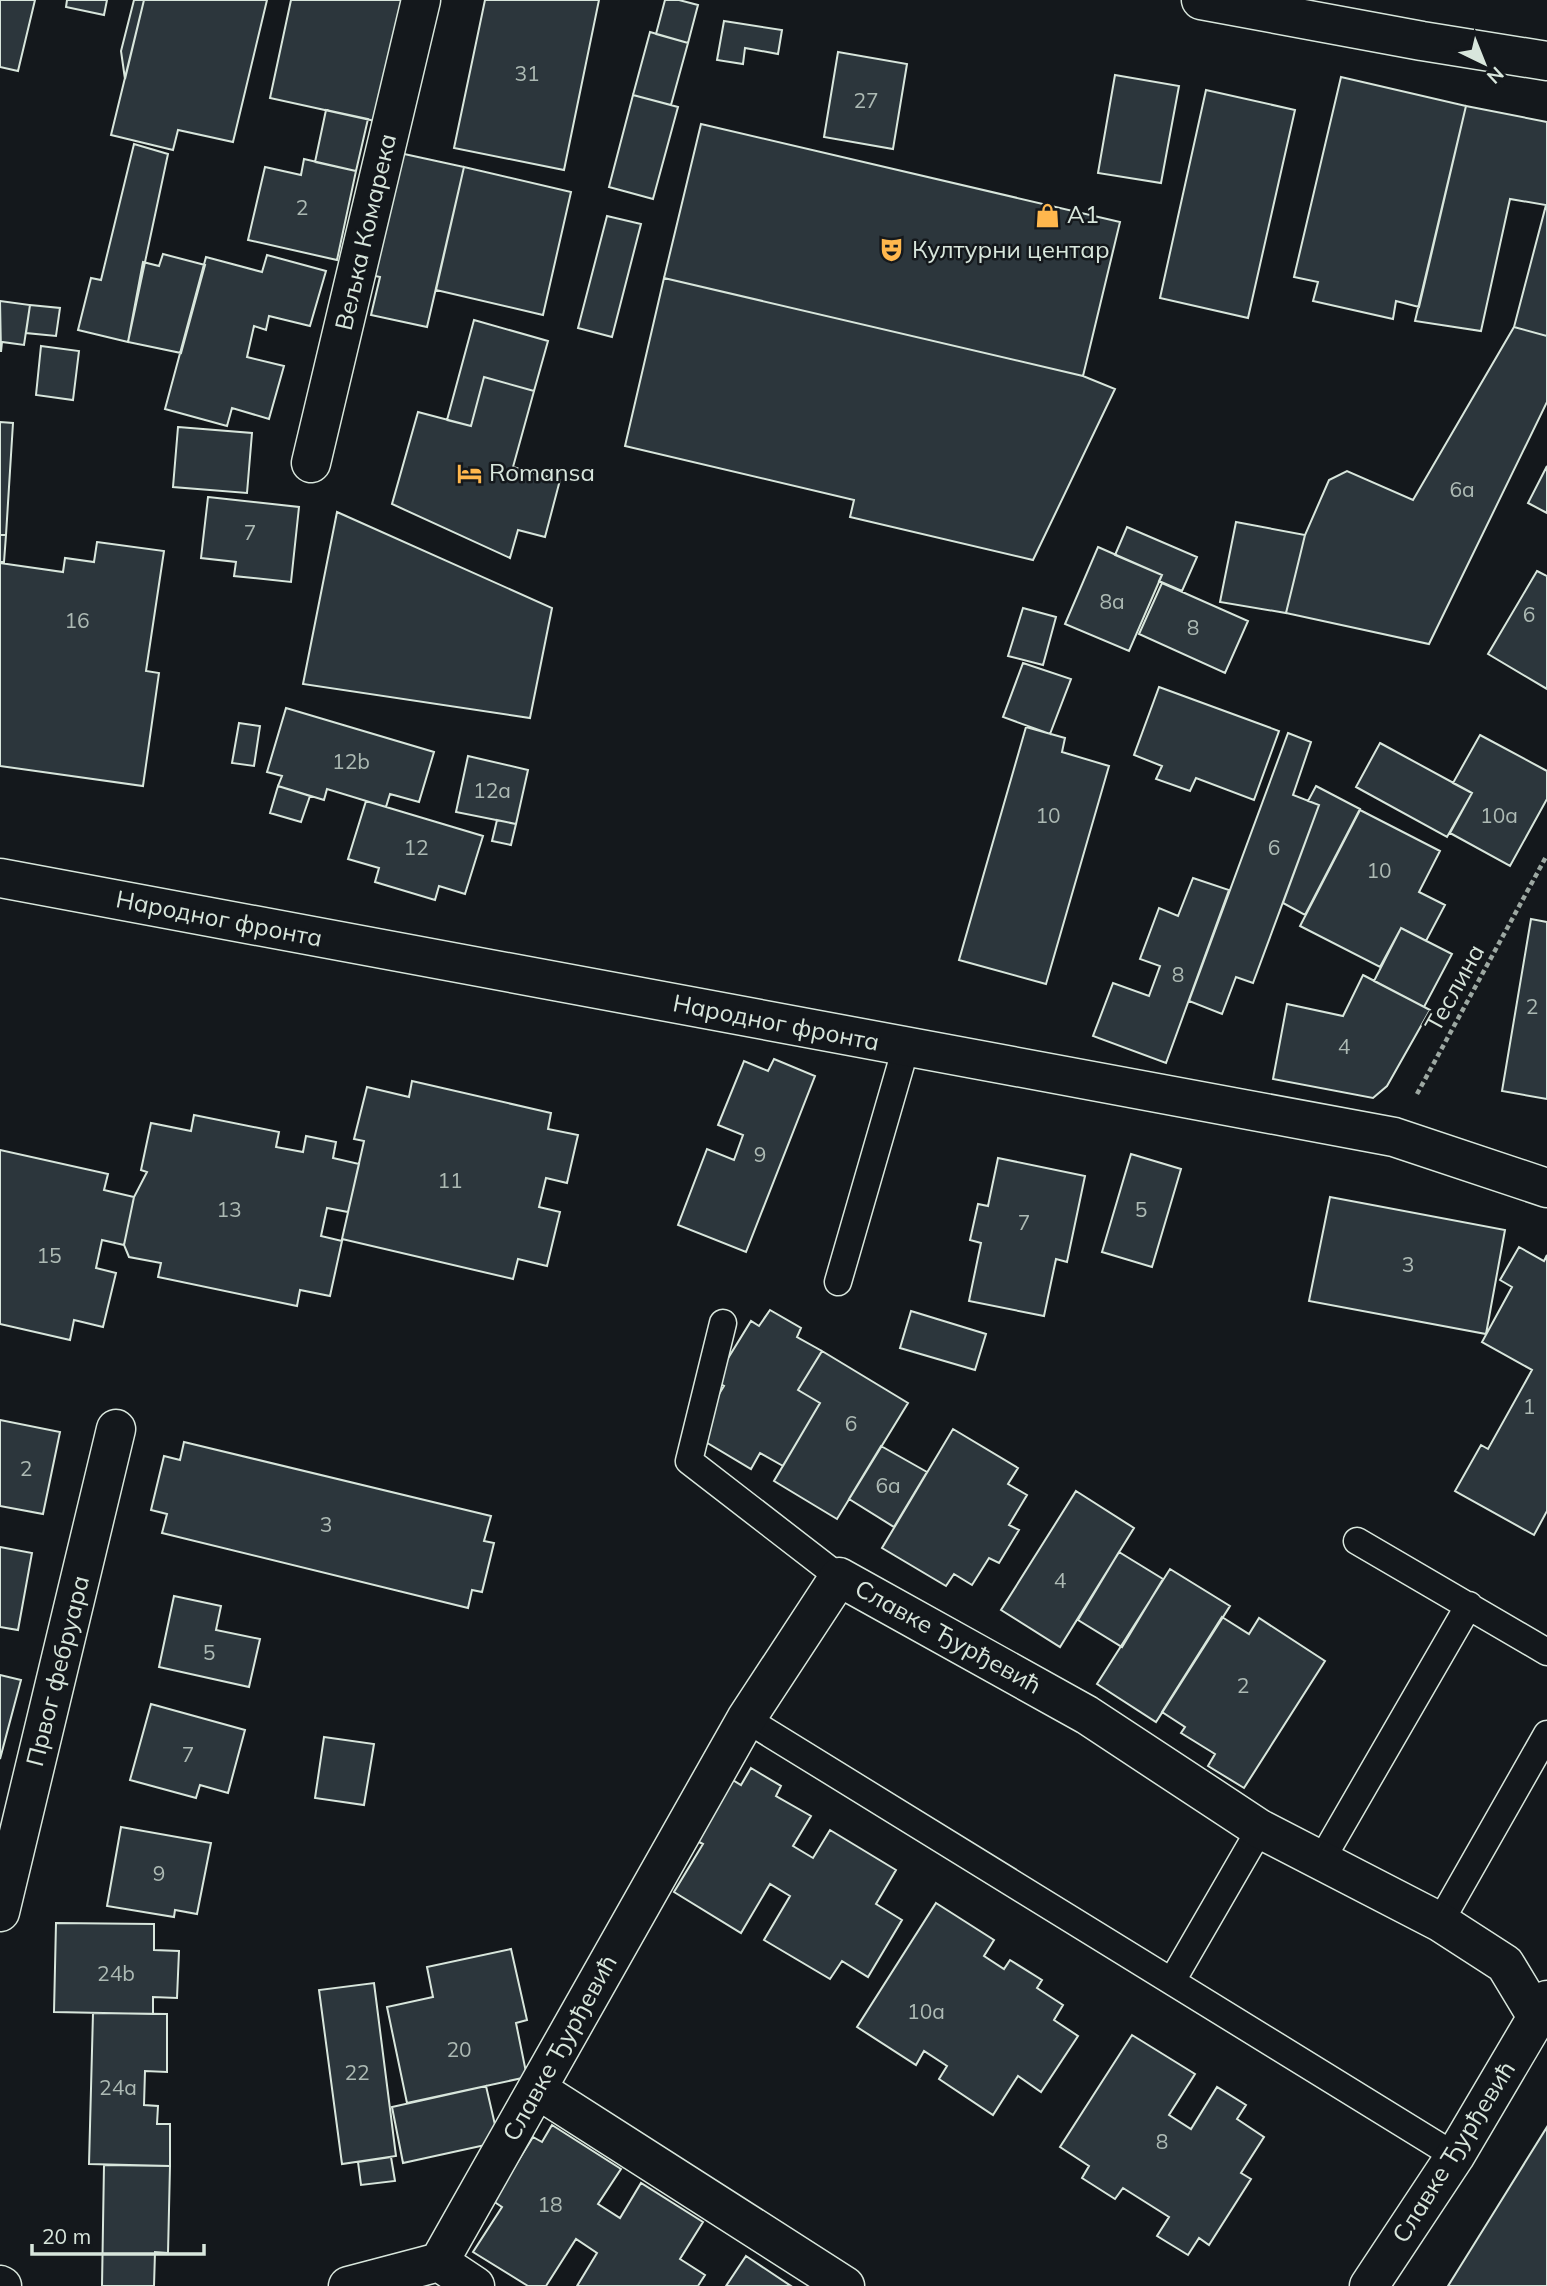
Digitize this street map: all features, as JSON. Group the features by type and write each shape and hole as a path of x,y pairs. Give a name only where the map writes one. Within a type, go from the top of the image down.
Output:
{"street":[{"name":"Вељка Комарека","path":"311,463 421,0"},
{"path":"1201,0 1299,9 1547,61"},
{"name":"Народног фронта","path":"0,878 1394,1138 1547,1188"},
{"name":"Првог фебруара","path":"0,1912 116,1429"},
{"name":"Славке Ђурђевић","path":"439,2262 746,1719 839,1577 1087,1715 1261,1829 1440,1922 1505,1964 1542,2009 1455,2156 1369,2286"},
{"path":"537,2089 845,2286"},
{"path":"348,2286 439,2262 475,2286"}],"lane":[{"path":"838,1282 906,1047"},
{"path":"723,1323 689,1461 839,1577"},
{"path":"1357,1541 1547,1652"},
{"path":"1322,1859 1469,1605"},
{"path":"746,1719 1455,2156"},
{"path":"1440,1922 1547,1734"},
{"path":"1172,1981 1261,1829"}],"path":[{"name":"Теслина","path":"1394,1138 1547,855"}],"building":[{"path":"0,0 35,0 18,71 0,67"},
{"path":"67,0 107,0 104,15 66,7"},
{"path":"134,0 144,0 125,79 121,51"},
{"path":"144,0 267,0 233,142 178,130 173,150 111,135"},
{"path":"291,0 402,0 375,121 270,98"},
{"path":"485,0 599,0 564,170 454,148"},
{"path":"665,0 698,5 688,43 656,34"},
{"path":"724,21 782,30 778,54 745,48 743,64 717,60"},
{"path":"650,32 688,43 671,105 633,95"},
{"path":"838,52 907,64 893,149 824,137"},
{"path":"1115,75 1179,86 1161,183 1098,173"},
{"path":"1341,77 1466,106 1419,307 1396,301 1393,319 1313,301 1318,282 1294,277"},
{"path":"1206,90 1295,110 1248,318 1160,298"},
{"path":"633,95 678,107 653,199 609,187"},
{"path":"1466,106 1547,122 1547,336 1514,327 1546,205 1510,199 1481,331 1415,321"},
{"path":"326,110 368,119 356,171 315,162"},
{"name":"Културни центар","path":"701,124 1120,222 1083,376 664,278"},
{"path":"134,144 168,154 128,342 78,330 91,278 101,280"},
{"path":"395,152 464,167 427,327 371,315 380,277 366,274"},
{"path":"304,159 356,171 337,260 248,240 265,167 301,175"},
{"path":"464,167 571,192 543,315 436,290"},
{"path":"607,216 641,224 612,337 578,328"},
{"path":"163,254 205,265 181,353 128,342 143,262 159,266"},
{"path":"267,255 326,271 310,326 269,316 266,330 254,326 247,357 284,366 269,419 232,408 227,426 165,409 206,257 262,272"},
{"path":"664,278 1083,376 1115,389 1033,560 850,517 854,500 625,446"},
{"path":"0,301 30,305 24,345 2,342 1,352"},
{"path":"30,305 60,308 56,336 26,333"},
{"path":"474,320 548,341 534,391 484,377 471,426 447,420"},
{"path":"1514,327 1547,336 1547,402 1429,644 1286,613 1305,535 1329,480 1347,471 1413,500"},
{"path":"41,346 79,351 73,400 36,395"},
{"name":"Romansa","path":"484,377 534,391 513,467 560,480 545,537 518,530 510,558 392,504 418,412 471,426"},
{"path":"0,422 13,423 6,535 0,535"},
{"path":"178,427 252,433 247,493 173,487"},
{"path":"1547,466 1547,513 1528,503"},
{"path":"208,497 299,507 291,582 234,576 236,562 201,558"},
{"path":"337,512 552,608 530,718 303,684"},
{"path":"1236,522 1305,535 1286,613 1220,602"},
{"path":"1127,527 1197,557 1182,591 1159,581 1162,575 1115,555"},
{"path":"0,535 6,535 4,562 0,562"},
{"path":"97,542 164,551 146,671 159,673 143,786 0,766 0,563 63,572 65,558 94,562"},
{"path":"1098,547 1162,575 1129,651 1065,624"},
{"path":"1537,571 1547,576 1547,689 1488,654"},
{"path":"1162,583 1248,621 1225,673 1139,634"},
{"path":"1023,608 1056,617 1043,665 1008,656"},
{"path":"1023,663 1071,679 1050,734 1003,717"},
{"path":"1159,687 1279,731 1254,800 1196,778 1190,791 1156,779 1162,766 1134,755"},
{"path":"286,708 434,752 419,802 390,794 386,807 327,789 324,800 278,786 282,776 267,772"},
{"path":"239,723 260,726 254,766 232,763"},
{"path":"1026,727 1065,738 1062,752 1109,766 1046,984 959,960"},
{"path":"1288,733 1311,742 1293,795 1319,805 1253,983 1236,977 1222,1014 1189,1001"},
{"path":"1480,735 1547,771 1547,799 1510,866 1450,833 1472,793 1453,783"},
{"path":"1380,743 1472,793 1447,837 1356,787"},
{"path":"468,756 528,770 516,824 456,812"},
{"path":"278,786 310,796 301,822 270,813"},
{"path":"1316,786 1360,809 1305,915 1283,903 1319,805 1308,801"},
{"path":"366,801 483,836 465,894 439,886 435,900 375,882 379,868 348,859"},
{"path":"1360,810 1440,851 1419,892 1445,905 1426,941 1401,928 1380,967 1300,926"},
{"path":"497,820 516,824 511,845 492,841"},
{"path":"1193,878 1229,890 1166,1063 1093,1036 1113,983 1149,996 1160,966 1140,959 1159,908 1178,916"},
{"path":"1531,919 1547,922 1547,1099 1502,1091"},
{"path":"1401,928 1452,954 1424,1007 1374,981"},
{"path":"1363,975 1430,1010 1387,1086 1373,1098 1273,1079 1287,1004 1343,1016"},
{"path":"774,1059 815,1076 746,1252 678,1225 707,1149 734,1160 743,1135 718,1125 744,1061 768,1071"},
{"path":"412,1081 551,1113 548,1129 578,1135 567,1183 546,1178 539,1207 560,1212 547,1266 518,1259 513,1279 342,1239 364,1141 354,1139 367,1087 409,1097"},
{"path":"194,1115 279,1132 276,1147 303,1152 306,1136 336,1142 333,1158 359,1164 348,1212 327,1208 321,1236 342,1241 330,1296 300,1290 297,1306 158,1277 161,1263 129,1257 124,1245 134,1197 147,1172 141,1170 151,1123 191,1131"},
{"path":"0,1150 108,1174 104,1190 134,1197 124,1245 102,1240 96,1268 116,1273 103,1327 74,1320 70,1340 0,1324"},
{"path":"1131,1154 1181,1169 1152,1267 1102,1252"},
{"path":"998,1158 1085,1176 1067,1262 1056,1259 1044,1316 969,1301 981,1243 970,1240 978,1204 988,1206"},
{"path":"1330,1197 1505,1230 1486,1334 1309,1301"},
{"path":"1519,1247 1544,1261 1547,1255 1547,1511 1534,1535 1455,1491 1481,1445 1488,1449 1532,1370 1482,1342 1512,1287 1500,1280"},
{"path":"770,1310 801,1328 797,1337 822,1351 798,1390 820,1403 783,1466 760,1453 751,1469 694,1435 724,1386 714,1381 751,1321 759,1326"},
{"path":"911,1311 986,1334 975,1370 900,1348"},
{"path":"822,1351 908,1403 837,1519 774,1481 820,1403 798,1390"},
{"path":"0,1420 60,1432 43,1514 0,1506"},
{"path":"953,1429 1018,1468 1008,1484 1027,1495 1009,1525 1019,1530 999,1563 989,1558 972,1585 954,1574 946,1586 882,1548"},
{"path":"184,1442 491,1516 484,1541 494,1543 482,1592 472,1590 468,1608 162,1533 167,1514 151,1510 164,1456 180,1460"},
{"path":"881,1446 927,1472 894,1527 849,1499"},
{"path":"1076,1491 1134,1528 1060,1647 1001,1610"},
{"path":"0,1547 32,1553 18,1630 0,1627"},
{"path":"1119,1552 1163,1579 1122,1647 1078,1620"},
{"path":"1170,1569 1230,1606 1156,1722 1097,1684"},
{"path":"174,1596 221,1606 216,1630 260,1639 249,1687 159,1667"},
{"path":"1222,1617 1249,1634 1259,1618 1325,1661 1244,1788 1208,1766 1215,1754 1181,1733 1185,1727 1162,1712"},
{"path":"0,1675 21,1680 0,1759"},
{"path":"151,1704 245,1730 228,1793 200,1785 196,1798 130,1780"},
{"path":"324,1737 374,1744 364,1805 315,1798"},
{"path":"751,1768 781,1786 776,1796 811,1816 793,1846 813,1858 830,1830 896,1870 876,1904 902,1920 868,1977 842,1961 830,1979 764,1940 790,1896 770,1884 741,1933 674,1892 703,1844 695,1840 731,1779 741,1785"},
{"path":"121,1827 211,1843 197,1914 175,1910 174,1917 107,1906"},
{"path":"936,1903 994,1940 984,1956 1004,1969 1010,1960 1042,1980 1037,1988 1063,2005 1054,2020 1078,2036 1041,2092 1018,2076 993,2115 939,2079 947,2066 924,2051 916,2065 857,2027"},
{"path":"56,1923 154,1924 154,1950 179,1951 177,1998 153,1997 153,2014 54,2012"},
{"path":"511,1949 527,2020 516,2023 527,2077 407,2103 387,2007 433,1997 427,1967"},
{"path":"374,1983 396,2156 342,2164 319,1990"},
{"path":"93,2013 167,2014 167,2072 145,2071 144,2105 158,2106 157,2124 170,2124 170,2166 89,2164"},
{"path":"1132,2035 1195,2074 1169,2115 1191,2129 1217,2087 1246,2105 1237,2119 1264,2137 1241,2173 1251,2179 1209,2245 1199,2238 1188,2255 1157,2236 1169,2217 1123,2188 1115,2199 1082,2178 1089,2166 1060,2147"},
{"path":"486,2086 499,2142 403,2163 392,2107"},
{"path":"552,2125 621,2169 598,2204 620,2218 641,2183 703,2222 680,2259 705,2275 698,2286 577,2286 597,2253 576,2239 546,2286 528,2286 473,2252 502,2207 493,2201 533,2137 542,2142"},
{"path":"1547,2127 1547,2286 1448,2286 1496,2209"},
{"path":"391,2157 395,2181 361,2185 358,2162"},
{"path":"104,2165 170,2166 168,2253 155,2252 154,2286 102,2286"},
{"path":"746,2256 791,2286 726,2286"}],"place":[{"name":"A1","path":"1047,215"},
{"name":"Културни центар","path":"892,250"},
{"name":"Romansa","path":"469,473"}]}
